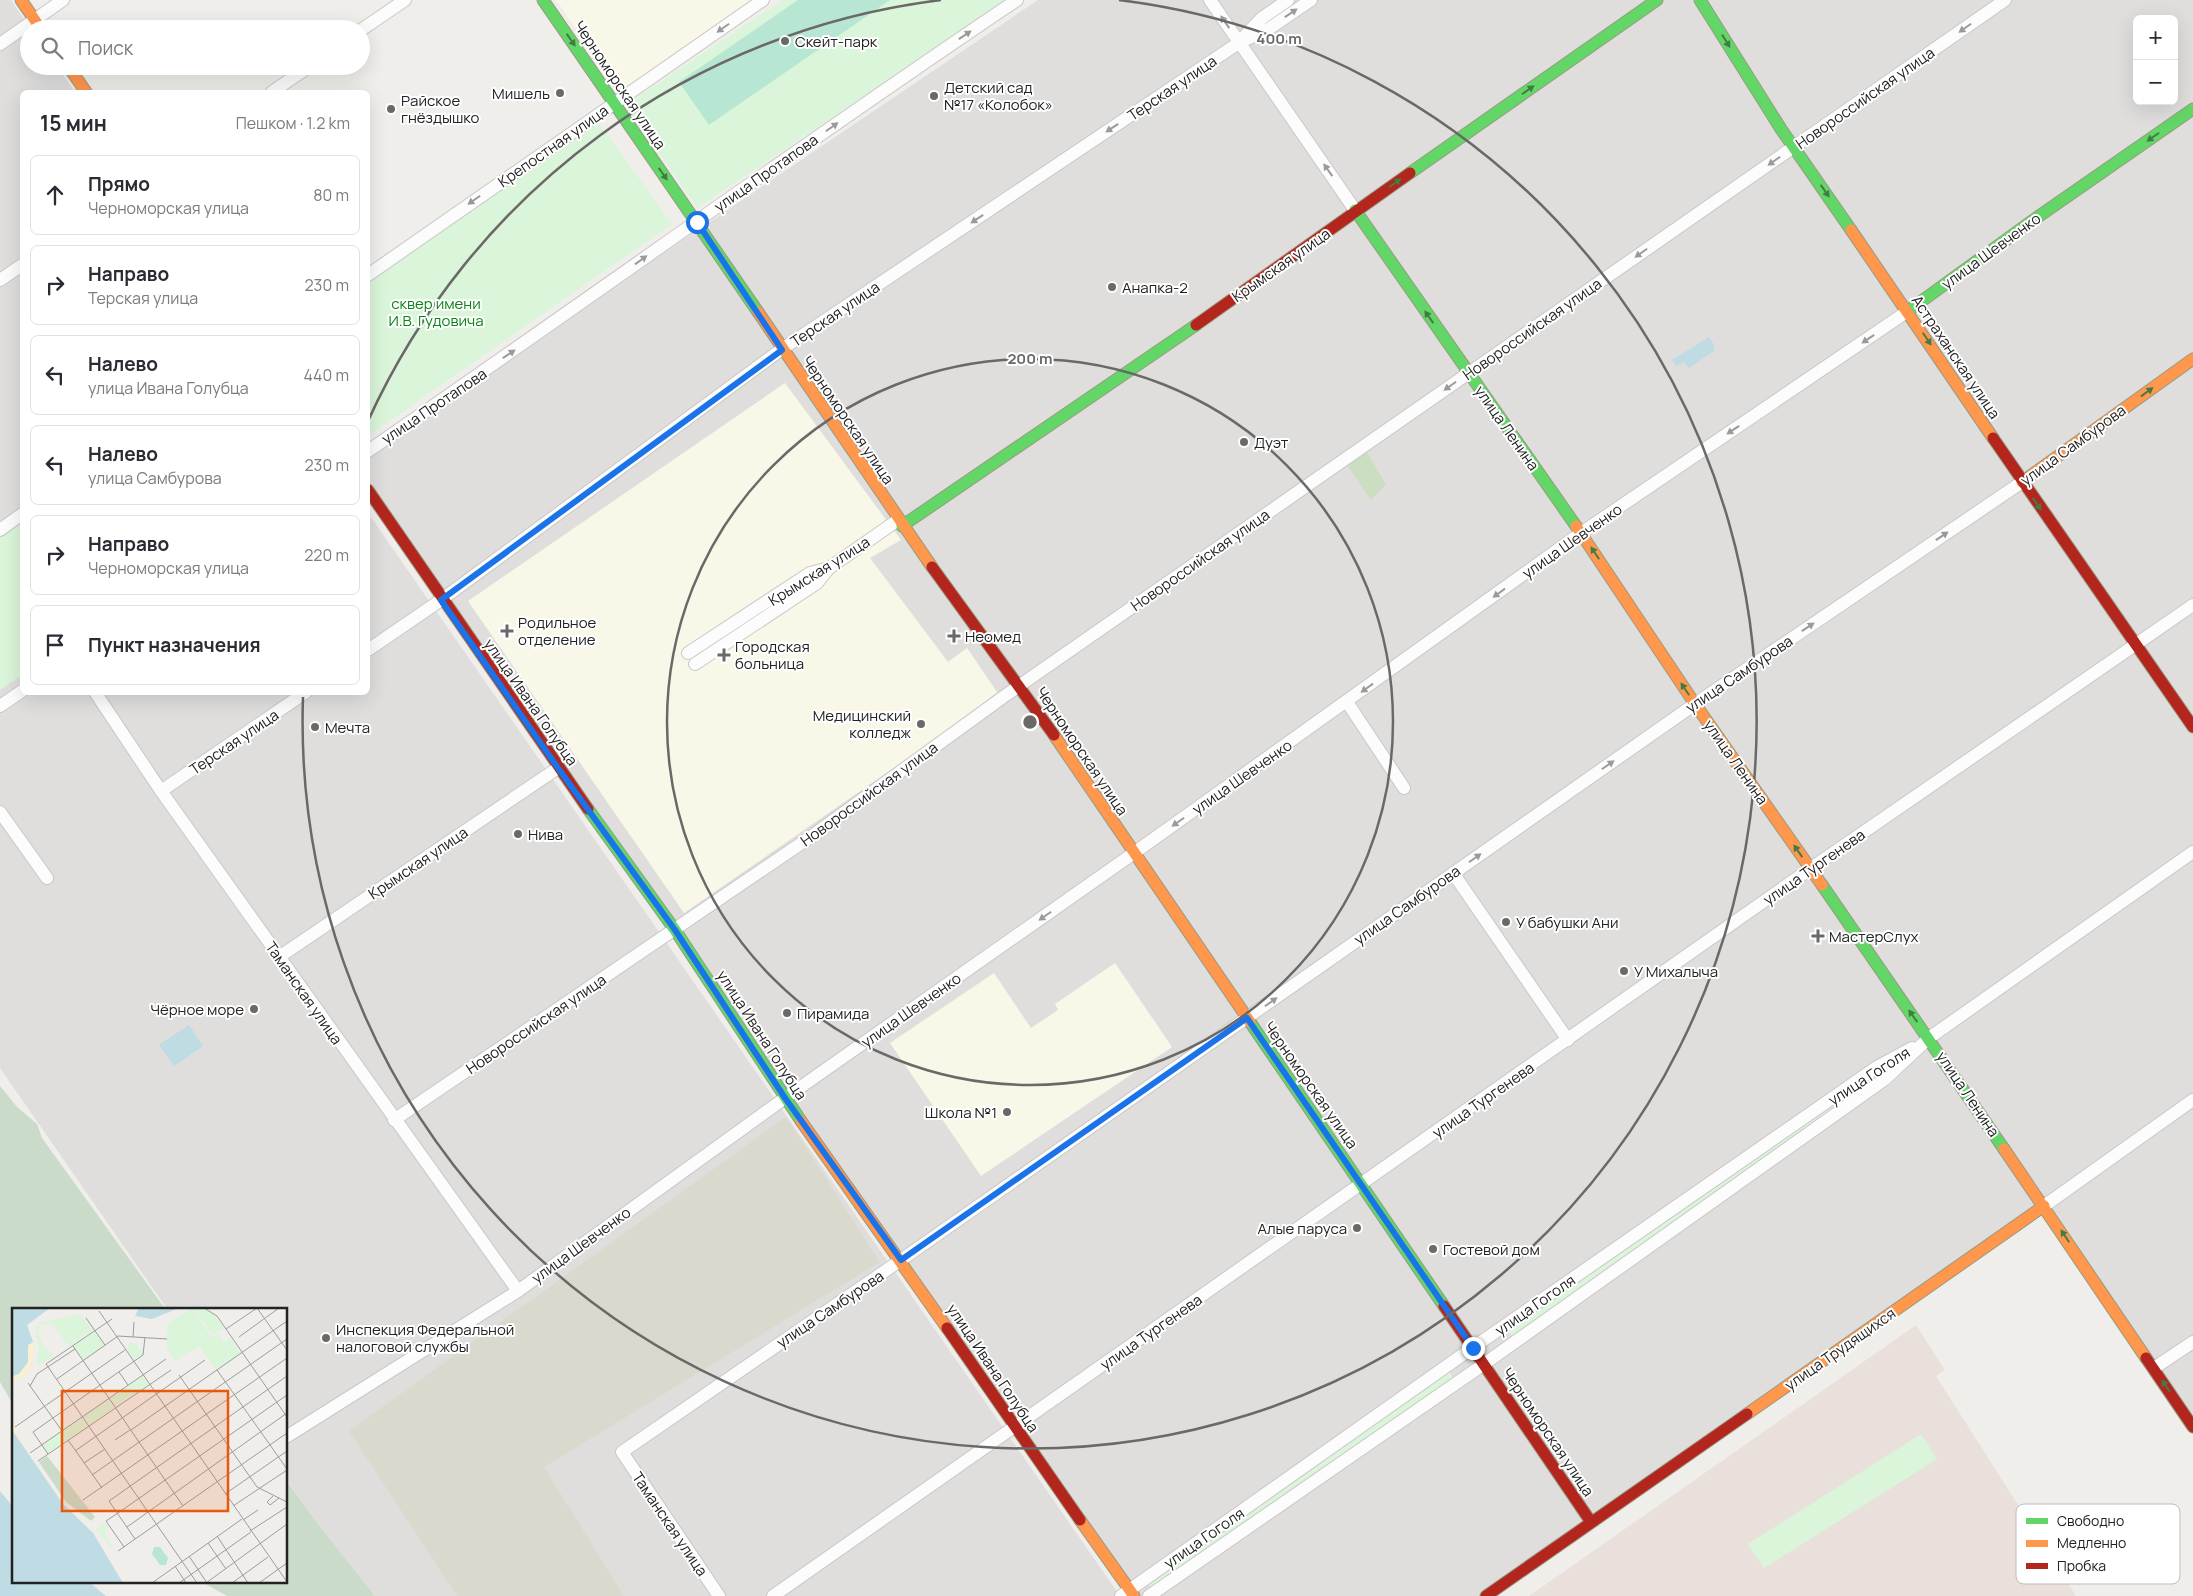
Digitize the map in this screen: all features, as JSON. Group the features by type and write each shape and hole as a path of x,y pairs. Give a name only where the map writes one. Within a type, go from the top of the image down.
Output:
{"street":[{"path":"21,0 35,20"},
{"path":"42,20 63,0"},
{"path":"370,24 405,0"},
{"name":"Черноморская улица","path":"543,0 697,222 900,523 1020,686 1590,1522"},
{"name":"Крепостная улица","path":"370,274 763,0"},
{"name":"улица Протапова","path":"370,450 527,342 938,53 1017,0"},
{"name":"улица Ленина","path":"1210,0 1581,533 1695,704 1929,1038 2193,1427"},
{"name":"Терская улица","path":"1240,42 1262,18 1288,0"},
{"name":"Терская улица","path":"370,649 441,600 782,350 1240,42 1267,30 1311,0"},
{"name":"Крымская улица","path":"688,653 810,573 829,568 900,523 1135,368 1333,229 1355,210 1657,0"},
{"name":"Астраханская улица","path":"1700,0 1794,147 1908,311 2022,482 2193,727"},
{"name":"Новороссийская улица","path":"394,1120 817,832 1020,686 2005,0"},
{"path":"0,44 20,33"},
{"path":"74,75 85,90"},
{"path":"275,90 297,75"},
{"name":"улица Шевченко","path":"288,1436 518,1291 785,1098 1347,702 1581,533 1908,311 2032,221 2193,109"},
{"path":"0,280 20,266"},
{"name":"улица Самбурова","path":"622,1452 901,1260 1695,704 2022,482 2193,359"},
{"name":"улица Ивана Голубца","path":"370,493 441,600 558,768 675,930 785,1098 901,1260 1128,1594"},
{"path":"0,530 20,515"},
{"path":"695,664 817,583 829,568"},
{"name":"улица Тургенева","path":"773,1596 1362,1185 1810,869 2193,605"},
{"path":"0,706 20,692"},
{"name":"Таманская улица","path":"97,695 161,791 394,1120 518,1291"},
{"name":"Терская улица","path":"161,791 302,695"},
{"path":"1347,702 1404,788"},
{"name":"Крымская улица","path":"279,957 558,768"},
{"path":"0,812 47,878"},
{"name":"улица Гоголя","path":"1128,1594 1473,1348 1877,1067 1929,1038 2193,852"},
{"path":"1453,873 1568,1040"},
{"name":"улица Гоголя","path":"1149,1596 1484,1364 1885,1080 1929,1038"},
{"name":"улица Трудящихся","path":"1486,1596 2193,1100"},
{"path":"2154,1368 2193,1342"},
{"name":"Таманская улица","path":"622,1452 719,1596"}],"shaded area":[{"path":"0,0 11,0 25,20 20,20 20,75 63,75 74,90 20,90 20,695 370,695 370,516 1120,1596 375,1596 318,1524 288,1482 288,1308 167,1308 0,1068"},
{"path":"556,0 753,0 620,92"},
{"path":"1038,0 2193,0 2193,1427 2044,1206 1488,1596 1132,1596 370,493 370,452"},
{"name":"Городская больница","path":"785,383 901,540 870,558 948,662 967,648 999,695 684,913 468,601"},
{"name":"Школа №1","path":"1115,963 1172,1047 981,1176 890,1043 994,973 1031,1028 1058,1010 1055,1004"},
{"path":"786,1117 880,1262 544,1467 624,1596 457,1596 349,1431"},
{"path":"1916,1325 1945,1370 1936,1376 2017,1504 2016,1584 2068,1584 2076,1596 1529,1596"}],"green space":[{"path":"783,0 1007,0 697,208 626,105"},
{"name":"Скейт-парк","path":"798,0 890,0 709,125 679,82"},
{"name":"сквер имени И.В. Гудовича","path":"599,123 672,224 370,435 370,282"},
{"path":"1366,451 1386,484 1371,500 1347,465"},
{"path":"20,518 20,676 0,690 0,533"},
{"path":"1880,1068 1886,1075 1514,1338 1507,1330"},
{"path":"0,1086 17,1107 37,1124 42,1138 165,1308 12,1308 12,1403 0,1382"},
{"path":"1448,1370 1454,1379 1153,1591 1147,1582"},
{"path":"1921,1434 1937,1459 1764,1568 1748,1544"},
{"path":"288,1483 375,1596 227,1596 206,1584 288,1584"}],"water":[{"path":"1709,337 1714,345 1714,351 1689,368 1684,362 1676,366 1672,360"},
{"path":"189,1025 203,1046 174,1066 159,1045"},
{"path":"0,1491 12,1506 12,1584 91,1584 106,1596 0,1596"}],"traffic: fast":[{"path":"543,0 758,312"},
{"path":"1410,173 1657,0"},
{"path":"1700,0 1781,129 1851,230"},
{"path":"1908,311 2032,221 2193,109"},
{"path":"1355,210 1576,526"},
{"path":"902,526 1196,325"},
{"path":"588,809 675,930 801,1121"},
{"path":"1822,885 2004,1149"},
{"path":"1250,1022 1444,1306"}],"traffic: slow":[{"path":"21,0 35,20"},
{"path":"74,75 85,90"},
{"path":"1851,230 1993,438"},
{"path":"758,312 932,567"},
{"path":"2022,482 2193,359"},
{"path":"1576,526 1695,704 1822,885"},
{"path":"1054,735 1250,1022"},
{"path":"801,1121 947,1328"},
{"path":"2004,1149 2146,1358"},
{"path":"1747,1414 2044,1206"},
{"path":"1080,1520 1134,1596"}],"traffic: jam":[{"path":"1196,325 1410,173"},
{"path":"1993,438 2193,727"},
{"path":"370,493 588,809"},
{"path":"932,567 1054,735"},
{"path":"1444,1306 1591,1522"},
{"path":"947,1328 1080,1520"},
{"path":"2146,1358 2193,1427"},
{"path":"1486,1596 1747,1414"}],"place":[{"name":"Скейт-парк","path":"785,41"},
{"name":"Мишель","path":"560,93"},
{"name":"Детский сад №17 «Колобок»","path":"934,96"},
{"name":"Райское гнёздышко","path":"391,109"},
{"name":"Анапка-2","path":"1112,287"},
{"name":"Дуэт","path":"1244,442"},
{"name":"Родильное отделение","path":"507,631"},
{"name":"Неомед","path":"954,636"},
{"name":"Городская больница","path":"724,655"},
{"name":"Медицинский колледж","path":"921,724"},
{"name":"Мечта","path":"315,727"},
{"name":"Нива","path":"518,834"},
{"name":"У бабушки Ани","path":"1506,922"},
{"name":"МастерСлух","path":"1818,936"},
{"name":"У Михалыча","path":"1624,971"},
{"name":"Чёрное море","path":"254,1009"},
{"name":"Пирамида","path":"787,1013"},
{"name":"Школа №1","path":"1007,1112"},
{"name":"Алые паруса","path":"1357,1228"},
{"name":"Гостевой дом","path":"1433,1249"},
{"name":"Инспекция Федеральной налоговой службы","path":"326,1338"}],"route":[{"path":"697,222 782,350 441,600 558,768 675,930 785,1098 901,1260 1247,1018 1473,1348"}]}
